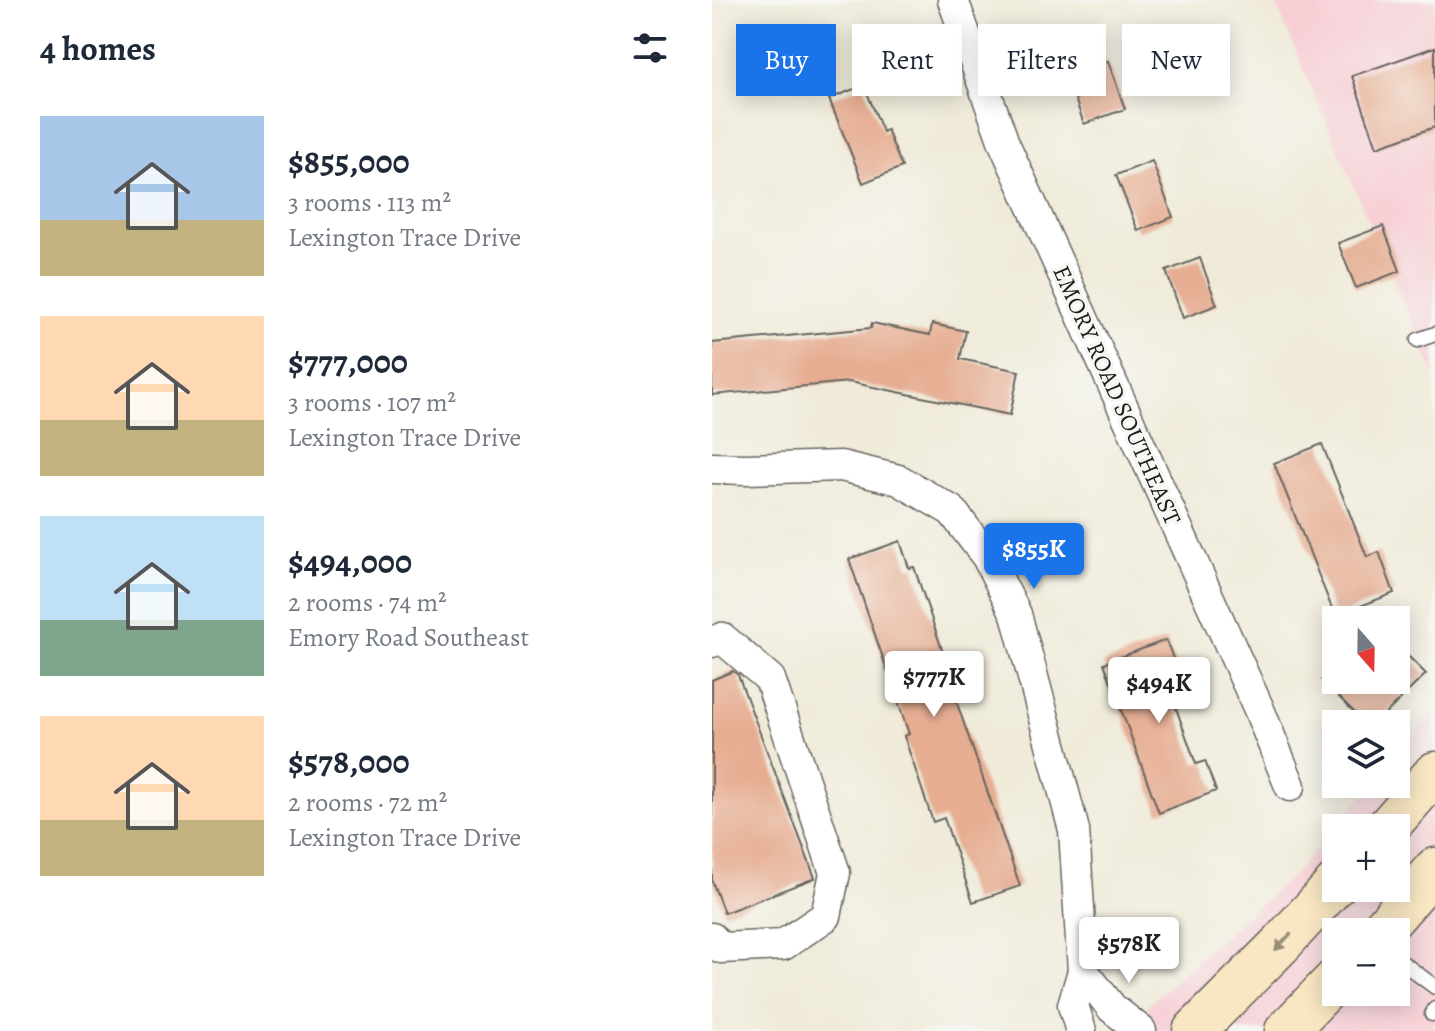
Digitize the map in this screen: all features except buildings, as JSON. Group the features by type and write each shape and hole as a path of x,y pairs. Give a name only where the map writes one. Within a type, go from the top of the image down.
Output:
{"main road":[{"path":"1399,814 1435,773"},
{"path":"1392,918 1435,869"},
{"path":"1194,1031 1322,899"},
{"path":"1286,1031 1322,994"}],"street":[{"name":"EMORY ROAD SOUTHEAST","path":"953,0 1004,143 1258,707 1290,786"},
{"path":"712,468 841,466 899,480 952,511 987,557 1016,614 1074,830 1083,971 1073,1005 1081,1031"},
{"path":"712,642 722,638 770,679 835,873 826,916 783,945 721,948 712,938"},
{"path":"1083,971 1112,1008 1141,1031"}],"lane":[{"path":"1418,340 1435,334"},
{"path":"1410,968 1435,987"}],"shaded area":[{"path":"1274,0 1435,0 1435,376"},
{"path":"1435,711 1435,1031 1122,1031 1296,872 1322,842 1322,902 1410,902 1410,814 1347,814 1361,798 1410,798 1410,740"}]}
